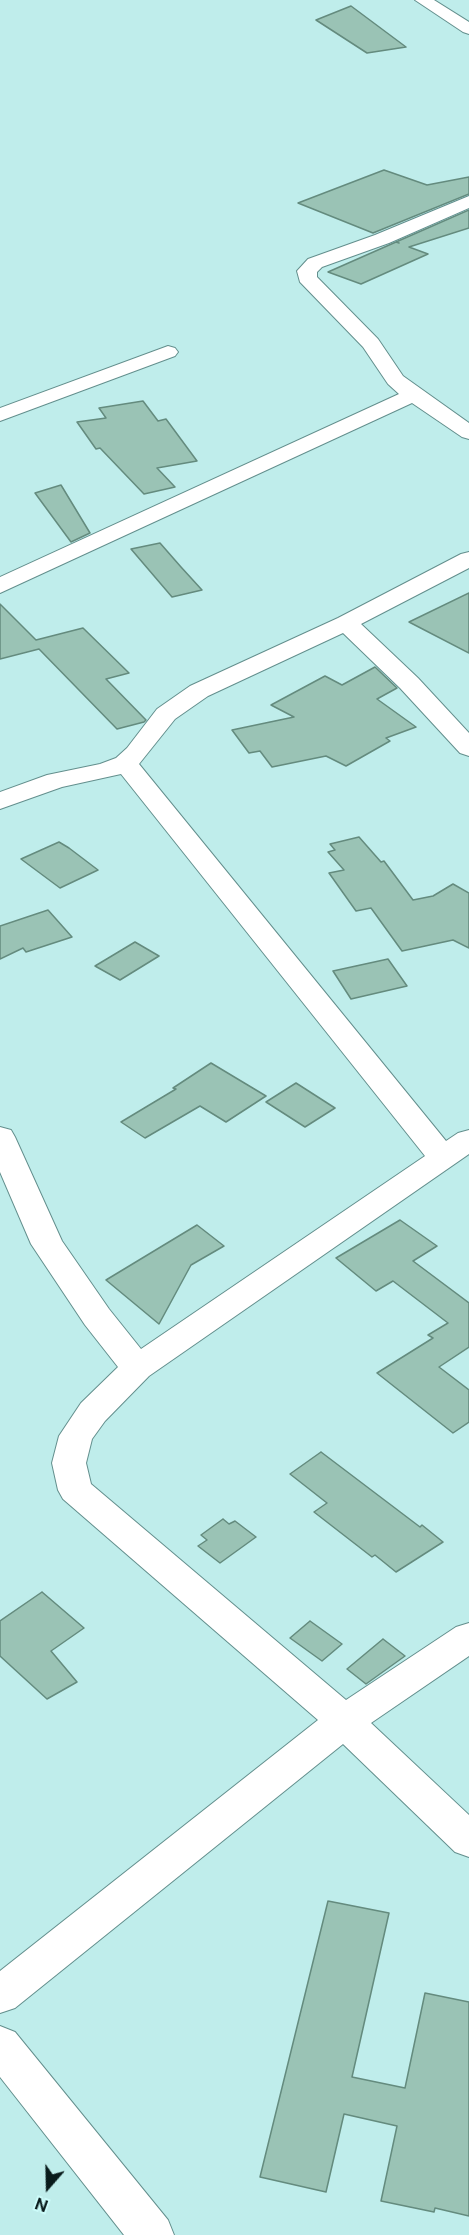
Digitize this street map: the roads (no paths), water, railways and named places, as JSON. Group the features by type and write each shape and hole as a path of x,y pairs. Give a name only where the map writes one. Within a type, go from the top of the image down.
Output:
{"street":[{"path":"423,0 469,29"},
{"path":"469,201 382,239 331,256 315,263 307,271 307,278 371,344 395,380 469,433"},
{"path":"0,415 168,352"},
{"path":"0,586 413,395"},
{"path":"0,801 56,780 106,771 125,763 136,753 166,714 199,690 346,623 469,559"},
{"path":"346,623 409,683 469,748"},
{"path":"125,763 455,1148 138,1368 93,1412 76,1436 69,1463 75,1490 344,1721 469,1840"},
{"path":"0,1137 47,1244 97,1317 138,1368"},
{"path":"0,1995 344,1721 469,1637"},
{"path":"0,2045 152,2235"}]}
